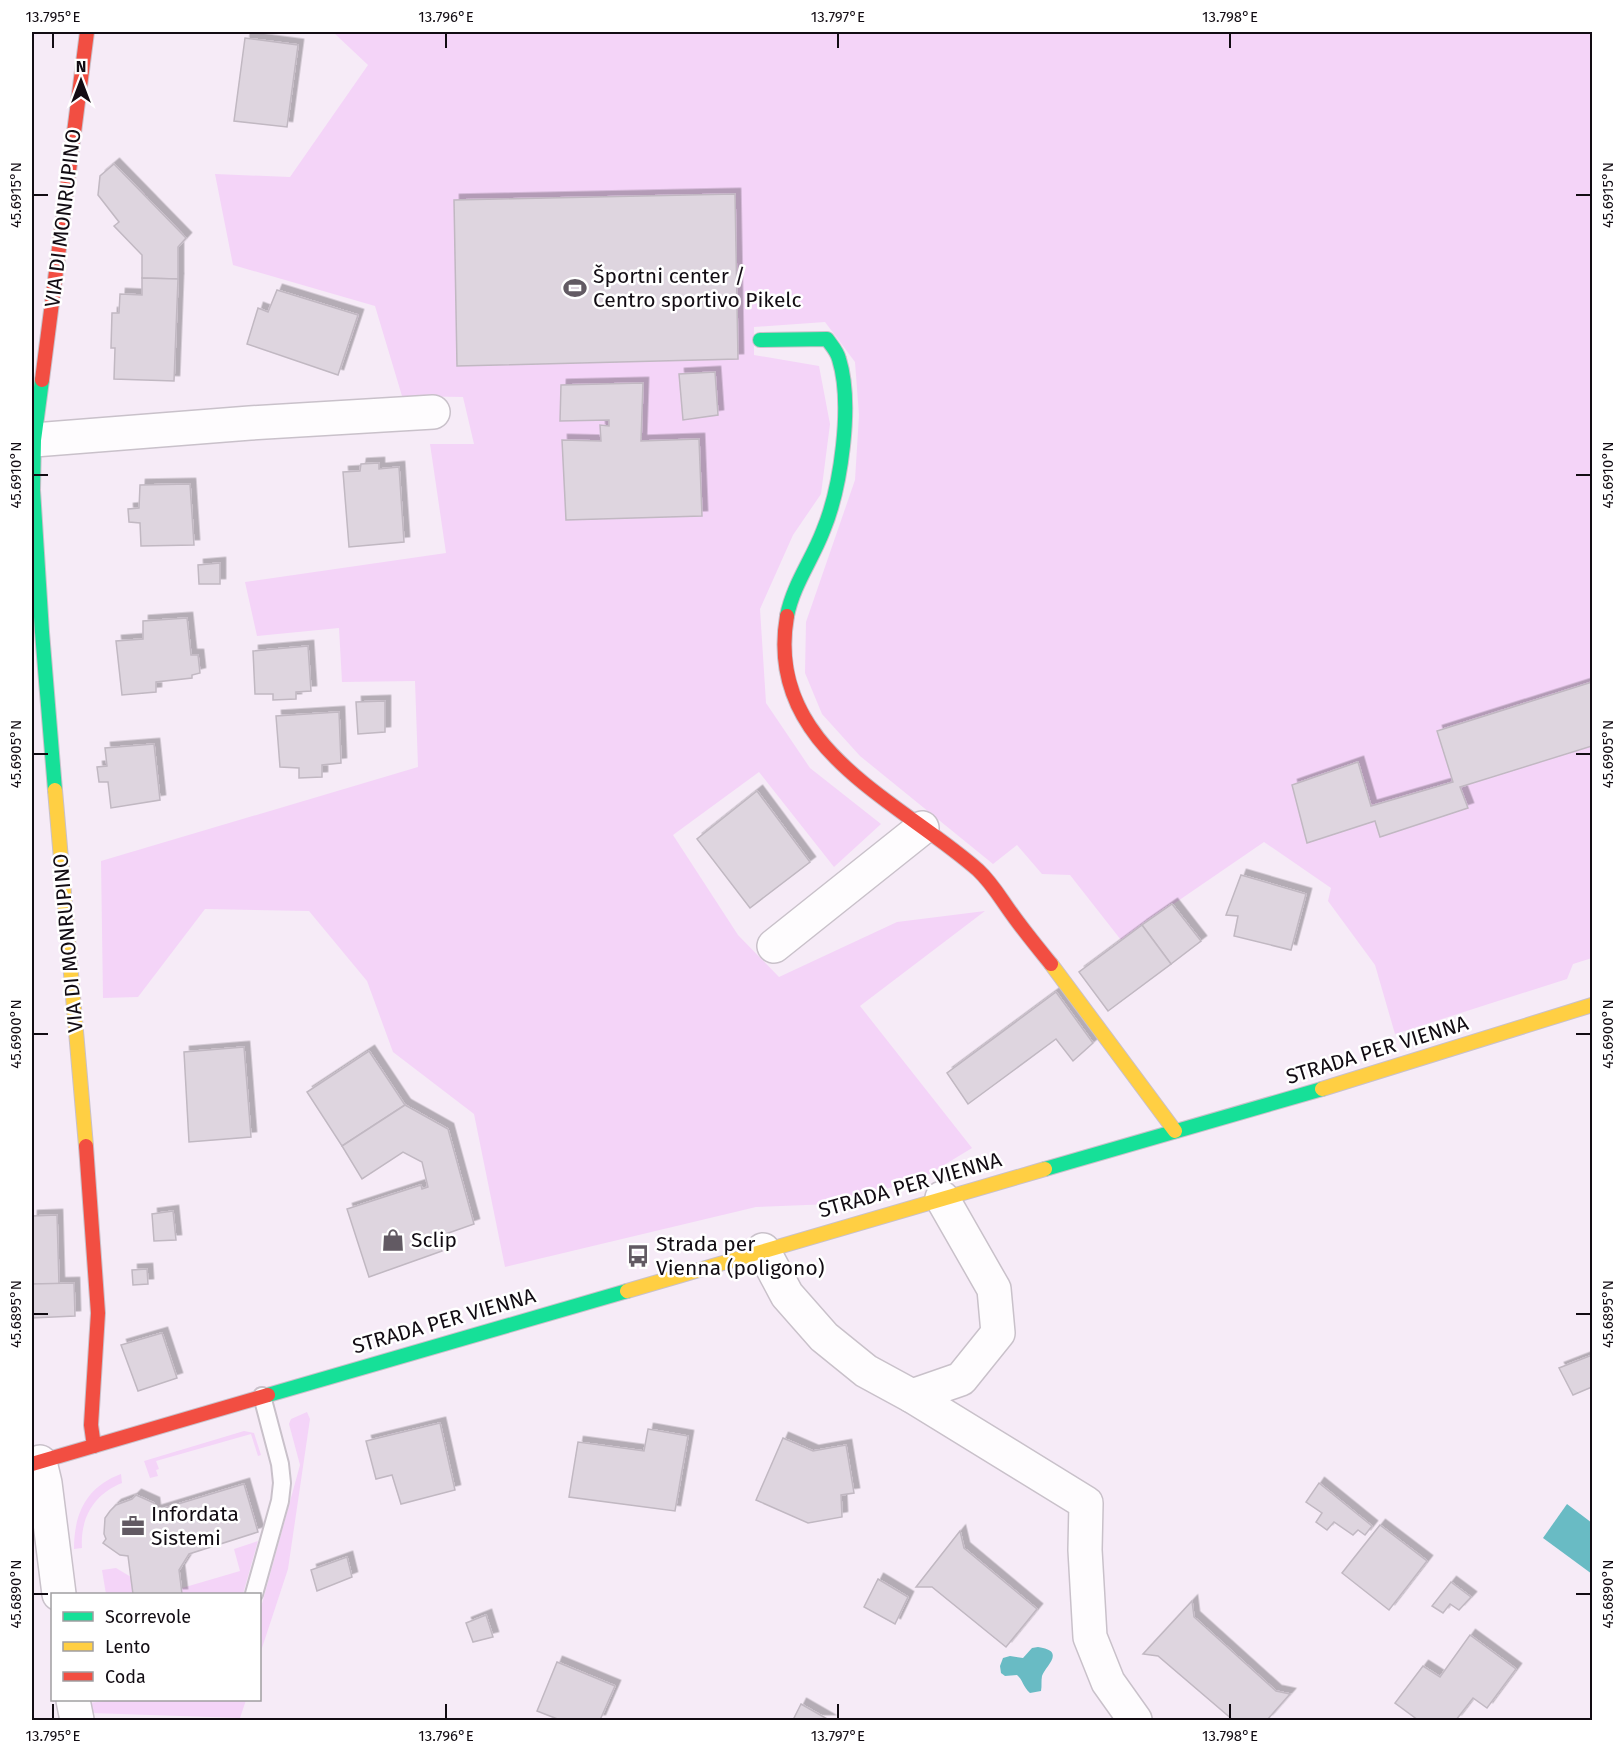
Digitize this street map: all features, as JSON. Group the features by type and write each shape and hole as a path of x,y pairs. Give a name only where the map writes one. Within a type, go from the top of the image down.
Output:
{"main road":[{"name":"VIA DI MONRUPINO","path":"87,32 34,440 33,490 41,728 97,1290 98,1313 91,1425 94,1446"},
{"path":"760,340 827,339 838,357 844,396 841,459 836,492 824,530 787,612 783,641 795,700 813,734 850,772 980,871 1175,1131"},
{"name":"STRADA PER VIENNA","path":"36,1463 1403,1065 1593,1005"}],"street":[{"path":"34,440 250,423 433,412"},
{"path":"774,946 922,828"},
{"path":"912,1396 961,1379 998,1333 994,1290 942,1198"},
{"path":"763,1250 787,1294 824,1337 866,1371 912,1396 1086,1503 1085,1550 1090,1637 1108,1682 1135,1720"},
{"path":"36,1463 45,1483 59,1593"},
{"path":"73,1701 76,1720"}],"lane":[{"path":"254,1593 280,1501 282,1483 280,1464 262,1396"}],"shaded area":[{"path":"333,32 1592,32 1592,958 1573,964 1567,979 1395,1034 1375,965 1328,901 1331,888 1264,842 1121,940 1070,875 1042,874 1017,845 993,864 860,756 822,714 805,673 806,622 855,480 859,415 855,362 825,322 754,327 754,355 819,366 830,424 821,494 793,535 760,609 766,703 810,768 881,824 834,867 759,772 673,835 738,935 779,977 897,922 985,911 860,1006 972,1148 921,1179 831,1204 756,1207 505,1267 474,1114 393,1052 367,981 309,911 205,909 138,997 103,998 101,861 418,767 415,681 342,682 339,628 257,636 245,582 446,553 430,444 474,444 463,397 402,396 375,306 233,265 215,174 290,177 368,65"},
{"path":"307,1412 310,1419 288,1569 261,1651 261,1607 300,1465 289,1424 291,1419"},
{"path":"244,1431 254,1433 261,1455 258,1456 251,1434 156,1461 159,1469 156,1470 158,1476 150,1478 144,1461"},
{"path":"121,1474 122,1483 104,1494 91,1508 83,1527 82,1548 74,1549 76,1524 84,1503 99,1486"},
{"path":"258,1541 243,1593 182,1593 182,1588 240,1571 234,1549"},
{"path":"116,1568 131,1577 133,1593 106,1593 102,1570"},
{"path":"246,1701 240,1718 91,1713 89,1703"}],"water":[{"path":"1567,1504 1592,1523 1592,1574 1543,1538"},
{"path":"1032,1648 1047,1649 1053,1655 1042,1676 1041,1691 1030,1693 1017,1675 1005,1676 1001,1673 1000,1666 1003,1658 1010,1656 1023,1658"}],"building":[{"path":"245,38 298,45 287,127 234,121"},
{"path":"114,164 186,238 178,247 178,279 142,278 142,255 114,226 119,222 98,195 100,176"},
{"path":"735,194 738,359 457,366 454,200"},
{"path":"142,278 178,279 174,381 114,379 115,348 111,348 112,313 119,313 120,294 142,295"},
{"path":"277,290 358,315 338,375 247,344 258,308 268,312"},
{"path":"715,372 718,415 683,420 679,374"},
{"path":"643,383 641,441 699,439 702,516 566,520 562,440 601,441 600,425 609,426 609,420 560,421 561,385"},
{"path":"379,463 379,469 399,467 404,542 349,547 343,472 360,471 361,464"},
{"path":"190,484 194,545 141,546 140,523 129,522 128,509 139,508 140,485"},
{"path":"220,563 220,584 199,584 198,565"},
{"path":"187,618 191,655 198,655 200,673 192,675 192,678 156,682 156,692 122,695 116,641 143,639 143,621"},
{"path":"308,646 311,691 296,692 296,699 273,700 273,694 255,694 253,651"},
{"path":"1592,682 1592,746 1460,787 1468,808 1380,837 1375,821 1307,843 1292,785 1358,762 1371,806 1453,782 1437,731"},
{"path":"385,701 385,732 358,734 356,702"},
{"path":"339,712 341,763 322,765 322,777 299,778 299,768 280,767 276,716"},
{"path":"154,744 160,800 111,808 108,782 99,782 97,767 107,766 105,748"},
{"path":"757,791 810,862 750,908 697,839"},
{"path":"1241,875 1306,894 1291,950 1234,936 1238,916 1226,915"},
{"path":"1172,904 1201,941 1171,964 1142,925"},
{"path":"1142,925 1171,964 1108,1011 1079,972"},
{"path":"1056,992 1093,1043 1073,1061 1056,1039 968,1104 947,1073"},
{"path":"244,1047 251,1137 189,1142 184,1052"},
{"path":"369,1051 405,1105 342,1146 307,1092"},
{"path":"405,1105 448,1129 474,1224 437,1237 442,1251 369,1277 347,1209 421,1185 422,1189 428,1187 422,1162 403,1152 362,1179 342,1146"},
{"path":"173,1211 176,1240 154,1241 152,1214"},
{"path":"57,1215 59,1284 32,1284 32,1216"},
{"path":"147,1269 148,1284 133,1285 132,1270"},
{"path":"74,1283 75,1316 32,1318 32,1284"},
{"path":"162,1333 177,1378 138,1391 121,1345"},
{"path":"1592,1355 1592,1387 1573,1395 1559,1368"},
{"path":"440,1423 455,1490 401,1504 392,1475 376,1479 366,1441"},
{"path":"648,1429 688,1436 675,1511 569,1497 578,1442 644,1451"},
{"path":"783,1438 813,1451 846,1445 854,1493 841,1495 842,1517 808,1523 756,1500"},
{"path":"1319,1483 1372,1526 1365,1535 1358,1530 1353,1535 1334,1522 1327,1530 1316,1522 1322,1513 1306,1502"},
{"path":"244,1484 258,1532 189,1554 179,1570 182,1593 133,1593 128,1556 120,1555 103,1543 106,1539 105,1518 116,1505 136,1495 154,1503 155,1511"},
{"path":"1380,1525 1427,1561 1389,1610 1342,1573"},
{"path":"960,1531 964,1548 1037,1609 1006,1647 932,1587 916,1587"},
{"path":"347,1557 352,1577 317,1591 311,1570"},
{"path":"878,1579 908,1597 895,1624 864,1607"},
{"path":"1451,1582 1471,1597 1459,1610 1450,1604 1443,1613 1432,1606"},
{"path":"1192,1601 1194,1617 1276,1691 1290,1694 1267,1720 1233,1720 1158,1656 1143,1654"},
{"path":"486,1615 493,1637 473,1642 466,1623"},
{"path":"1470,1635 1516,1669 1487,1708 1473,1698 1456,1720 1418,1720 1395,1703 1423,1666 1440,1677"},
{"path":"557,1662 615,1686 600,1720 560,1720 537,1711"},
{"path":"801,1704 829,1720 793,1720"}],"traffic: fast":[{"path":"760,340 827,339 838,356 843,378 845,422 840,470 835,492 819,542 798,583 787,616"},
{"path":"42,380 34,440 33,490 55,790"},
{"path":"1045,1169 1322,1089"},
{"path":"268,1395 627,1291"}],"traffic: slow":[{"path":"55,790 86,1146"},
{"path":"1051,964 1175,1131"},
{"path":"1322,1089 1592,1005"},
{"path":"627,1291 1045,1169"}],"traffic: jam":[{"path":"42,380 87,32"},
{"path":"787,616 785,662 796,701 816,735 843,766 978,870 1051,964"},
{"path":"86,1146 98,1313 91,1425 94,1446"},
{"path":"32,1464 268,1395"}],"place":[{"name":"Športni center / Centro sportivo Pikelc","path":"575,288"},
{"name":"Sclip","path":"393,1240"},
{"name":"Strada per Vienna (poligono)","path":"638,1256"},
{"name":"Infordata Sistemi","path":"133,1526"}]}
